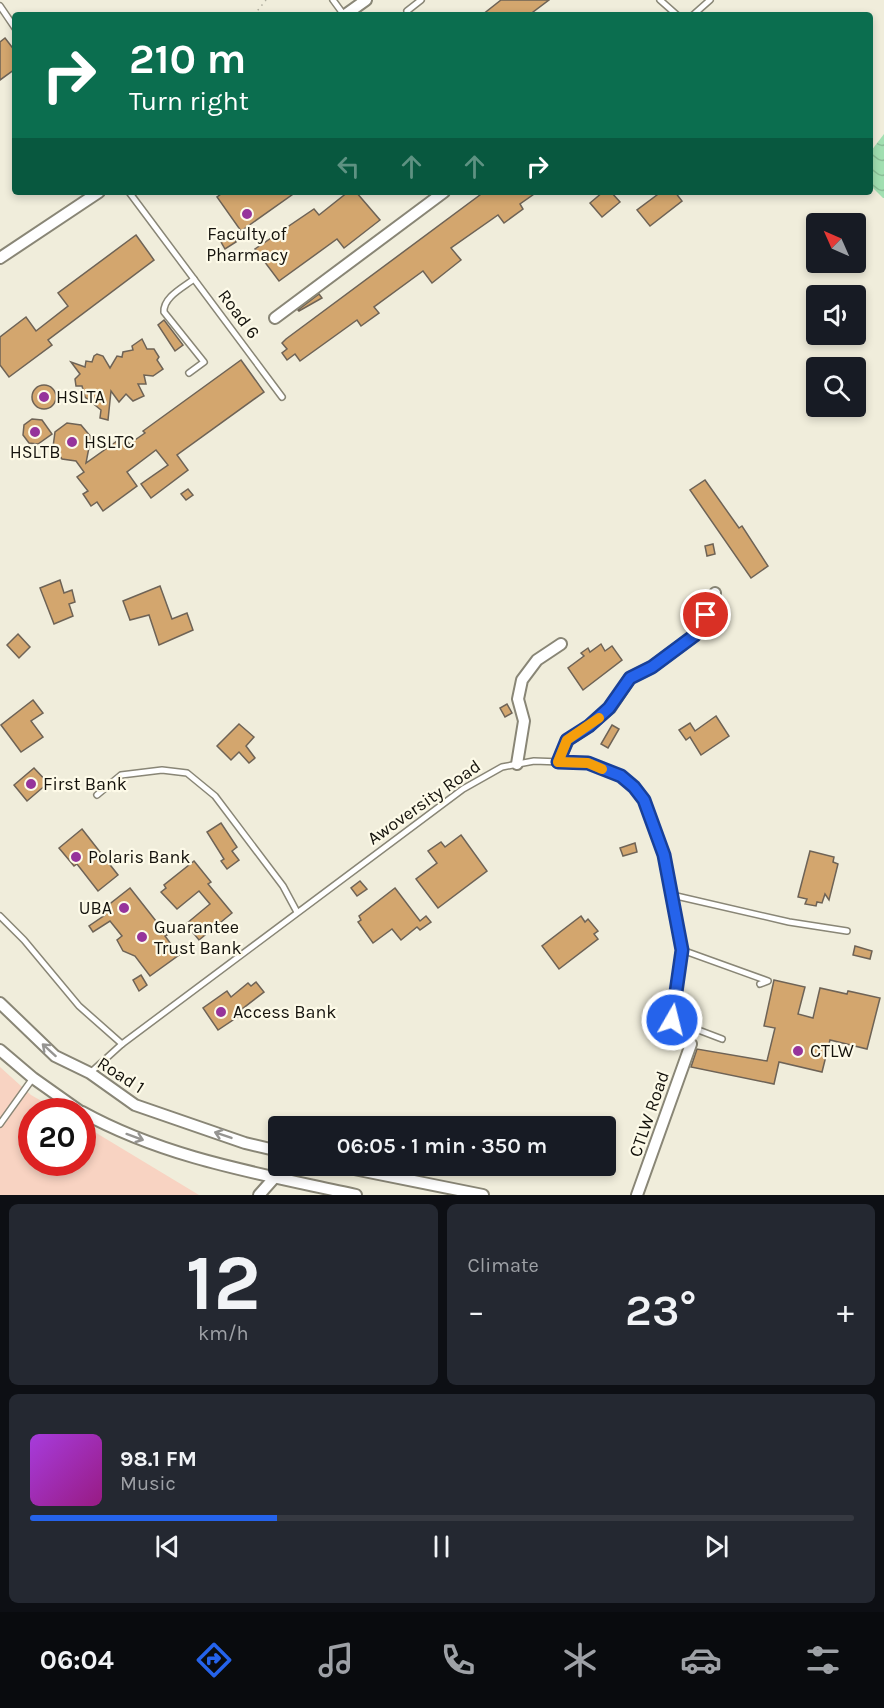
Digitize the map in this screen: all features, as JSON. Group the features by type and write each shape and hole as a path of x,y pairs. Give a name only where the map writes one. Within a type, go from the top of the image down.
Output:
{"street":[{"path":"348,12 366,0"},
{"path":"0,258 94,195"},
{"path":"275,318 440,195"},
{"path":"558,762 567,740 589,726 609,708 630,678 652,667 695,635 715,593"},
{"path":"517,764 524,721 518,699 522,680 537,660 561,644"},
{"name":"Road 1","path":"0,1003 55,1056 90,1073 135,1105 245,1143 268,1148"},
{"name":"CTLW Road","path":"637,1195 691,1044"},
{"path":"0,1050 33,1078 62,1098"},
{"path":"96,1120 112,1129 189,1157 356,1195"},
{"path":"389,1176 483,1195"},
{"path":"259,1195 275,1177"}],"lane":[{"path":"407,11 422,0"},
{"path":"660,0 674,12"},
{"path":"696,12 710,0"},
{"path":"0,6 12,24"},
{"name":"Road 6","path":"131,195 282,397"},
{"path":"189,373 204,362 164,312 164,306 194,279"},
{"name":"Awoversity Road","path":"90,1073 122,1044 463,789 502,767 534,761 588,763 621,776 644,800 664,855 682,950 672,1020 722,1039"},
{"path":"97,795 121,775 162,771 188,773 215,795 283,886 297,912"},
{"path":"672,895 789,922 847,931"},
{"path":"0,916 24,940 79,1006 122,1044"},
{"path":"682,950 768,981 760,984"},
{"path":"0,1124 33,1078"}],"path":[{"path":"256,12 266,0"}],"shaded area":[{"path":"0,1067 36,1098 18,1098 18,1176 96,1176 96,1133 199,1195 0,1195"}],"water":[{"path":"884,134 884,198 873,188 873,148"}],"building":[{"path":"501,0 549,0 533,12 486,12"},
{"path":"5,38 12,47 12,71 0,80 0,42"},
{"name":"Faculty of Pharmacy","path":"220,195 292,195 241,231 217,197"},
{"path":"344,195 359,195 380,220 344,248 337,239 279,281 255,249 314,209 319,215"},
{"path":"480,195 533,195 520,204 523,209 504,223 498,215 451,248 461,260 432,283 423,271 374,307 379,313 361,326 357,320 300,361 295,354 287,360 282,353 287,349 282,343"},
{"path":"599,195 614,195 620,202 602,217 590,203"},
{"path":"657,195 677,195 682,201 650,226 637,210"},
{"path":"136,235 154,260 48,340 52,345 9,377 0,365 0,337 26,317 36,331 68,306 58,293"},
{"path":"232,235 236,242 225,249 221,242"},
{"path":"319,294 322,298 298,310"},
{"path":"164,320 183,345 175,351 158,325"},
{"path":"142,339 147,349 154,349 163,369 153,376 144,375 146,384 138,384 144,396 133,401 126,394 119,402 111,391 108,420 100,418 101,410 85,397 82,386 76,386 75,379 80,374 71,362 85,367 86,361 92,362 97,354 103,356 110,368 117,356 122,357 123,352 133,350 132,346"},
{"path":"241,360 264,392 177,455 188,470 151,498 141,484 168,465 156,450 127,472 137,486 103,511 97,502 91,506 83,494 88,491 77,477 84,472 76,461 62,459 53,447 55,432 67,423 81,425 91,437 86,463 124,436 129,444 145,433 143,431"},
{"name":"HSLTA","path":"44,385 49,386 55,392 55,402 49,408 44,409 39,408 33,402 32,397 33,392 39,386"},
{"name":"HSLTB","path":"32,419 42,420 52,434 38,444 29,443 23,435 24,425"},
{"path":"705,480 739,528 742,526 768,566 751,578 690,490"},
{"path":"188,489 193,495 186,500 181,494"},
{"path":"713,544 715,554 707,556 705,546"},
{"path":"60,580 64,593 72,590 75,602 69,604 73,616 54,624 40,588"},
{"path":"160,586 172,619 187,613 193,630 159,645 149,615 130,620 123,601"},
{"path":"18,634 30,647 19,658 7,645"},
{"path":"601,644 605,651 612,646 622,660 583,690 568,668 584,656 581,653 588,648 590,652"},
{"path":"33,700 43,713 31,721 43,737 21,752 1,725"},
{"path":"507,704 512,713 505,717 500,708"},
{"path":"716,716 729,736 701,755 690,737 686,740 679,730 690,723 695,731"},
{"path":"239,724 254,737 246,746 255,758 249,763 239,752 231,760 217,746"},
{"path":"612,725 619,729 608,748 601,744"},
{"name":"First Bank","path":"34,768 48,783 27,801 14,785"},
{"path":"221,823 237,847 232,851 239,860 227,869 221,861 224,859 207,832"},
{"path":"82,829 118,875 98,891 77,864 74,866 59,848"},
{"path":"461,835 487,871 438,908 416,879 437,863 428,851 441,842 445,847"},
{"path":"635,843 637,852 623,856 620,848"},
{"path":"810,851 834,857 833,862 838,864 829,900 825,894 822,903 817,902 816,906 805,904 807,899 798,897"},
{"path":"194,861 211,882 208,884 232,913 199,940 186,924 210,904 199,891 177,909 161,892 166,888 164,885"},
{"path":"360,881 367,889 357,896 351,888"},
{"path":"130,888 167,935 165,936 179,955 150,976 135,956 123,951 117,940 122,936 110,921 93,932 89,926 105,915 102,910"},
{"path":"395,888 420,921 426,916 431,922 420,930 417,927 401,940 392,929 373,943 358,922 361,920 359,916"},
{"path":"581,916 585,922 588,919 598,931 594,934 598,939 559,969 542,946"},
{"path":"855,946 872,951 870,959 853,955"},
{"path":"141,975 147,985 139,991 133,980"},
{"path":"774,980 805,987 798,1014 813,1018 820,988 880,998 867,1049 830,1040 822,1072 779,1062 774,1084 691,1067 697,1049 767,1061 775,1028 764,1026"},
{"path":"256,982 264,992 237,1013 239,1016 218,1030 203,1008 227,991 231,997 248,983 251,986"}],"slow traffic":[{"path":"599,718 567,740 558,762 588,763 602,769"}],"place":[{"name":"Faculty of Pharmacy","path":"247,214"},
{"name":"HSLTA","path":"44,397"},
{"name":"HSLTB","path":"35,432"},
{"name":"HSLTC","path":"72,442"},
{"name":"First Bank","path":"31,784"},
{"name":"Polaris Bank","path":"76,857"},
{"name":"UBA","path":"124,908"},
{"name":"Guarantee Trust Bank","path":"142,937"},
{"name":"Access Bank","path":"221,1012"},
{"name":"CTLW","path":"798,1051"}],"route":[{"path":"672,1020 682,950 664,855 644,800 621,776 588,763 558,762 567,740 589,726 609,708 630,678 652,667 695,635 706,615"}]}
